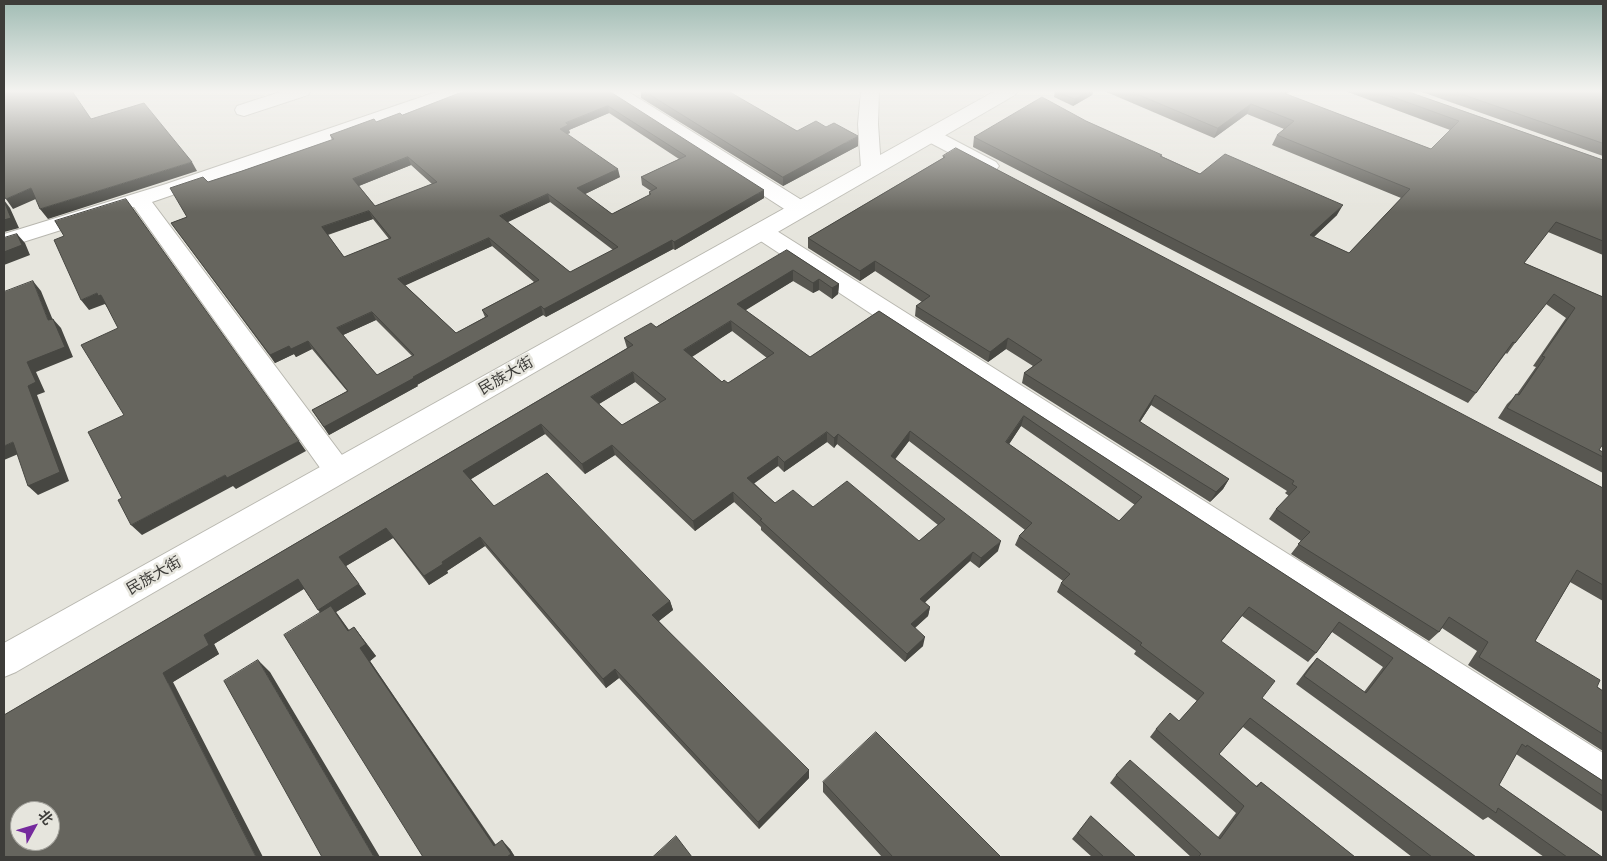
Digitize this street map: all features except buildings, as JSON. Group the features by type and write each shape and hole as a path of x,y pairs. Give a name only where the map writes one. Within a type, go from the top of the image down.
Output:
{"street":[{"path":"4,241 338,131"},
{"path":"677,131 800,209"},
{"path":"869,131 872,168"},
{"name":"民族大街","path":"4,661 937,131"},
{"path":"930,135 1010,177"},
{"path":"138,198 338,471"},
{"path":"761,231 1603,774"}]}
